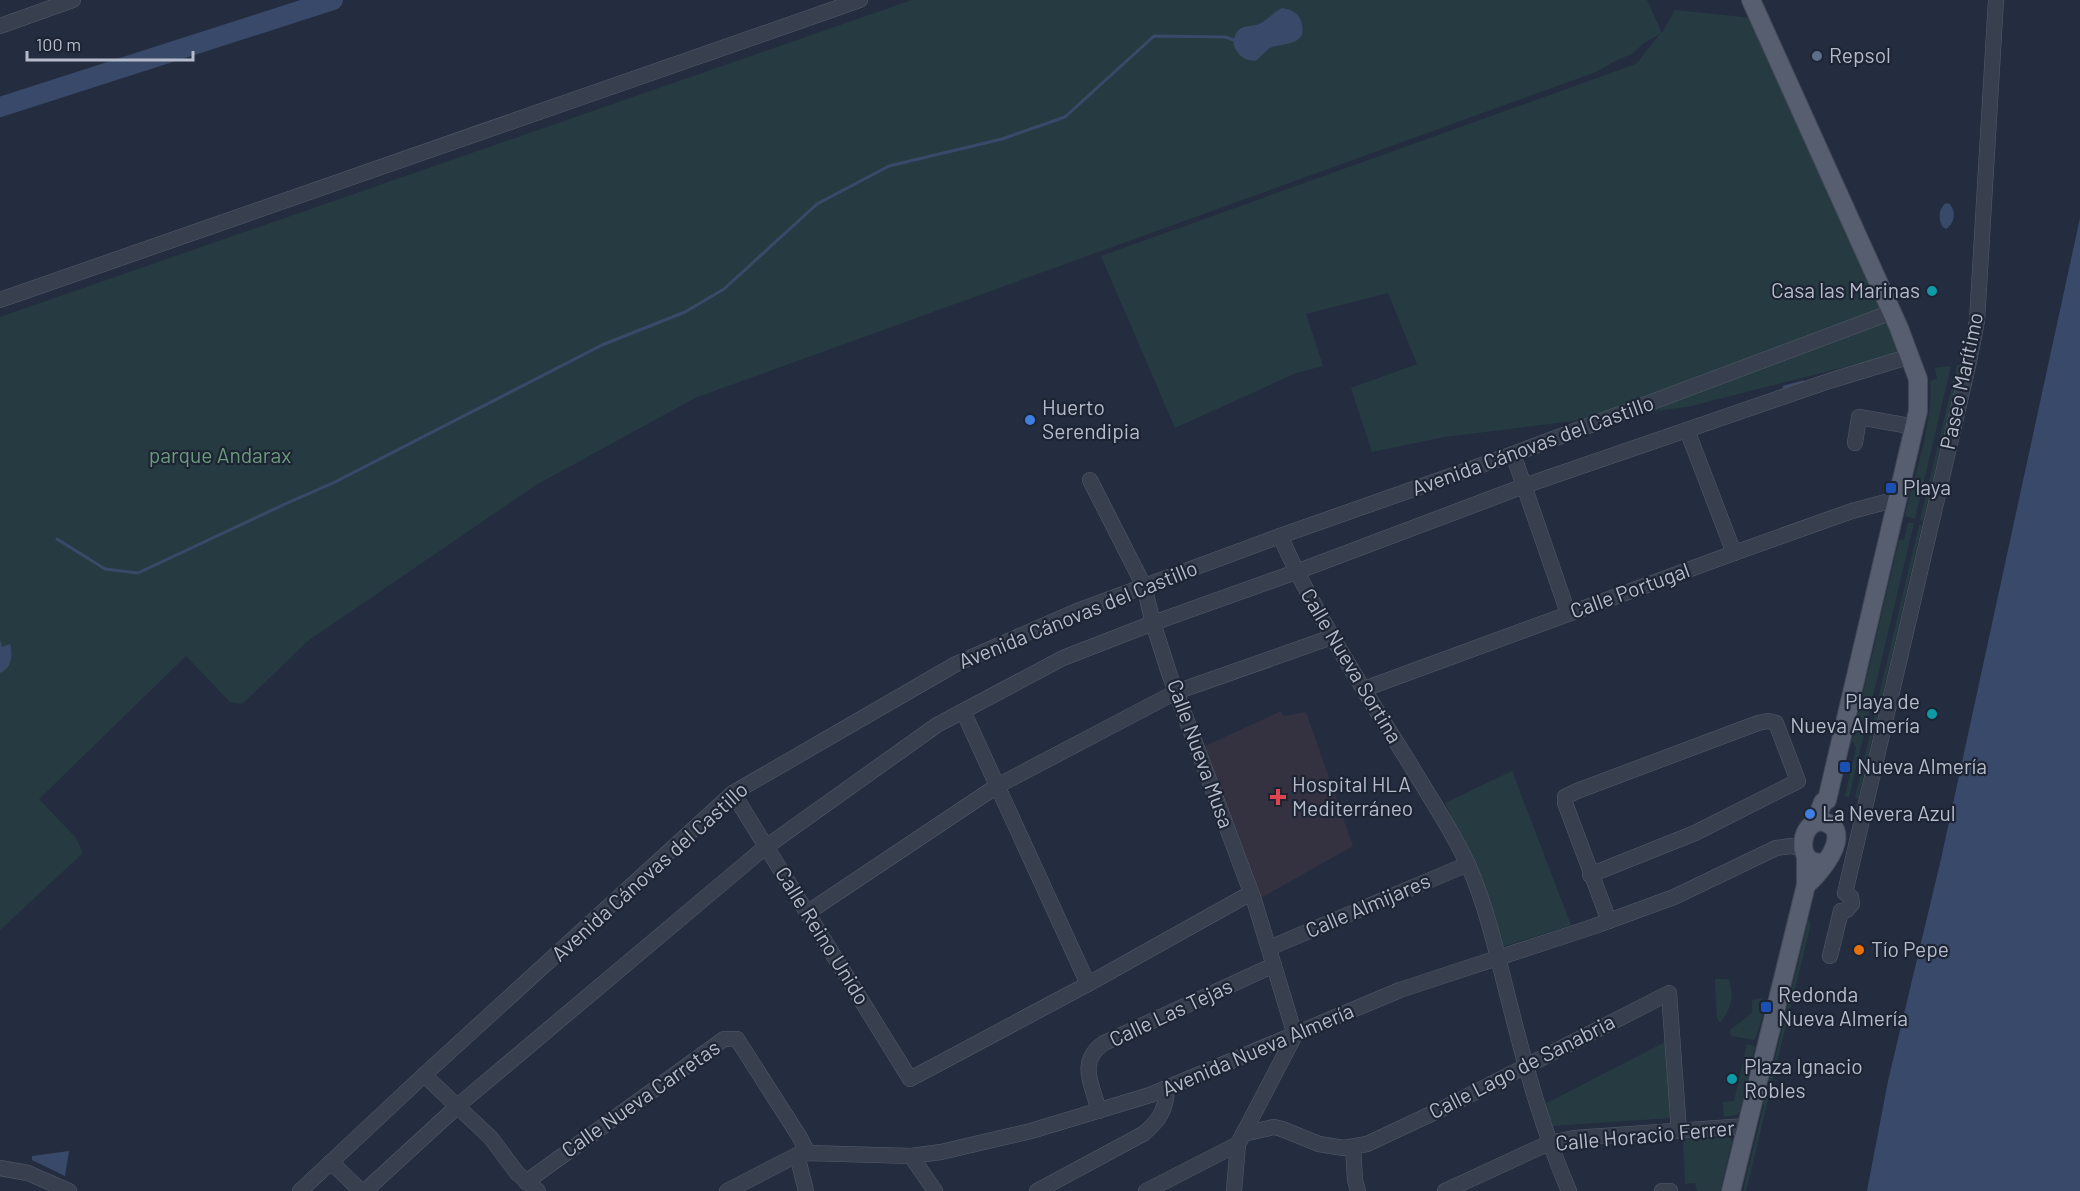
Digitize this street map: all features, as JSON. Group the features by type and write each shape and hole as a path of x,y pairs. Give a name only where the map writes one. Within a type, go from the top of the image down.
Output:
{"main road":[{"path":"1731,1191 1806,885 1803,838 1819,825 1829,803 1827,800 1915,427 1918,404 1918,385 1911,356 1750,0"},
{"path":"1806,885 1813,880 1836,846 1836,834 1819,825"},
{"path":"1805,853 1815,863 1826,862"}],"street":[{"path":"0,26 73,0"},
{"path":"0,300 860,0"},
{"name":"Paseo Marítimo","path":"1830,956 1841,911 1847,910 1852,904 1851,897 1845,893 1977,321 1996,0"},
{"name":"Avenida Cánovas del Castillo","path":"300,1191 733,794 956,664 1077,611 1513,454 1892,312"},
{"name":"Avenida Cánovas del Castillo","path":"363,1191 457,1107 766,847 937,725 1063,658 1153,623 1524,486 1828,381 1911,356"},
{"path":"1855,443 1859,417 1915,427"},
{"path":"1687,430 1734,553"},
{"path":"1513,454 1568,613"},
{"name":"Calle Nueva Musa","path":"1090,480 1144,586 1153,623 1176,692 1251,893 1294,1035"},
{"name":"Calle Portugal","path":"1364,690 1734,553 1852,511 1897,499"},
{"name":"Calle Nueva Sortina","path":"1280,536 1296,572 1332,637 1436,807 1468,864 1498,957 1525,1065 1549,1143 1569,1191"},
{"path":"807,913 997,786 1176,692 1332,637"},
{"path":"963,711 1089,984 1251,893"},
{"path":"1590,875 1695,833 1798,781 1776,723 1768,721 1758,723 1577,790 1565,797 1564,804 1590,875 1609,921"},
{"name":"Calle Reino Unido","path":"733,794 910,1078 1089,984"},
{"name":"Avenida Nueva Almería","path":"1776,848 1783,840 1819,825"},
{"name":"Avenida Nueva Almería","path":"727,1191 803,1154 911,1156 976,1145 1099,1111 1167,1089 1400,990 1609,921 1674,897 1776,848 1791,846 1805,853"},
{"name":"Calle Almijares","path":"1269,948 1468,864"},
{"name":"Calle Las Tejas","path":"1099,1111 1088,1071 1089,1059 1094,1050 1274,965"},
{"name":"Calle Lago de Sanabria","path":"1146,1191 1240,1139 1274,1127 1318,1144 1344,1148 1366,1144 1669,993 1679,1131"},
{"path":"1234,1191 1240,1139 1294,1035"},
{"name":"Calle Nueva Carretas","path":"532,1186 724,1039 736,1039 800,1136 803,1154"},
{"path":"424,1075 490,1138 517,1173 532,1186"},
{"path":"1037,1191 1152,1127 1164,1110 1167,1089"},
{"name":"Calle Horacio Ferrer","path":"1445,1191 1549,1143 1575,1138 1746,1126"},
{"path":"1353,1147 1354,1180 1358,1191"},
{"path":"803,1154 806,1191"},
{"path":"911,1156 935,1191"},
{"path":"330,1162 363,1191"},
{"path":"0,1168 28,1173 69,1191"},
{"path":"1662,1191 1670,1191"}],"shaded area":[{"name":"Hospital HLA Mediterráneo","path":"1281,711 1283,716 1306,712 1353,846 1259,899 1203,747"}],"green space":[{"name":"parque Andarax","path":"912,0 1647,0 1662,33 1675,10 1753,18 1901,353 1687,407 1444,437 1372,452 1351,388 1417,364 1388,293 1306,314 1323,366 1296,373 1175,428 1101,256 1636,64 1660,34 1644,43 1632,54 1596,72 695,398 536,485 309,640 242,704 230,702 186,656 39,799 76,838 83,853 0,930 0,317"},
{"path":"1957,365 1960,365 1923,521 1920,520"},
{"path":"1951,366 1915,519 1905,516 1926,430 1931,395 1930,381 1937,379 1935,368"},
{"path":"1908,523 1914,523 1849,797 1845,796 1856,748 1852,740 1899,540 1904,540"},
{"path":"1919,525 1922,525 1858,799 1855,798"},
{"path":"1512,771 1571,925 1502,947 1479,874 1445,803"},
{"path":"1806,916 1810,922 1810,928 1771,1086 1765,1084 1767,1077 1771,1075 1807,926"},
{"path":"1715,979 1729,979 1732,998 1720,1023 1717,1018"},
{"path":"1762,998 1759,1010 1763,1014 1755,1040 1731,1036 1730,1030 1752,1013 1752,1000"},
{"path":"1665,1042 1672,1118 1552,1126 1545,1104"},
{"path":"1747,1044 1755,1046 1740,1112 1724,1117 1723,1102 1734,1101"},
{"path":"1762,1095 1769,1096 1746,1191 1743,1191 1764,1105"},
{"path":"1730,1137 1732,1142 1720,1191 1697,1191 1695,1183 1685,1184 1683,1139"}],"water":[{"path":"1282,8 1298,15 1303,29 1302,35 1294,42 1270,48 1255,61 1242,57 1234,45 1237,32 1243,27 1263,22"},
{"path":"1946,203 1950,204 1954,214 1953,221 1946,229 1941,224 1940,215 1941,208"},
{"path":"2080,218 2080,1191 1867,1191 1888,1081 1941,859"},
{"path":"0,640 2,647 10,644 11,661 0,673"},
{"path":"69,1151 65,1176 32,1160 32,1156"}],"waterway":[{"path":"0,107 333,0"},
{"path":"57,539 105,569 138,573 333,483 602,345 685,312 724,289 817,204 889,166 1002,139 1065,117 1154,36 1225,37 1234,40"},
{"path":"1784,387 1803,382"}],"place":[{"name":"Repsol","path":"1817,56"},
{"name":"Casa las Marinas","path":"1932,291"},
{"name":"Huerto Serendipia","path":"1030,420"},
{"name":"Playa","path":"1891,488"},
{"name":"Playa de Nueva Almería","path":"1932,714"},
{"name":"Nueva Almería","path":"1845,767"},
{"name":"Hospital HLA Mediterráneo","path":"1278,797"},
{"name":"La Nevera Azul","path":"1810,814"},
{"name":"Tío Pepe","path":"1859,950"},
{"name":"Redonda Nueva Almería","path":"1766,1007"},
{"name":"Plaza Ignacio Robles","path":"1732,1079"}]}
